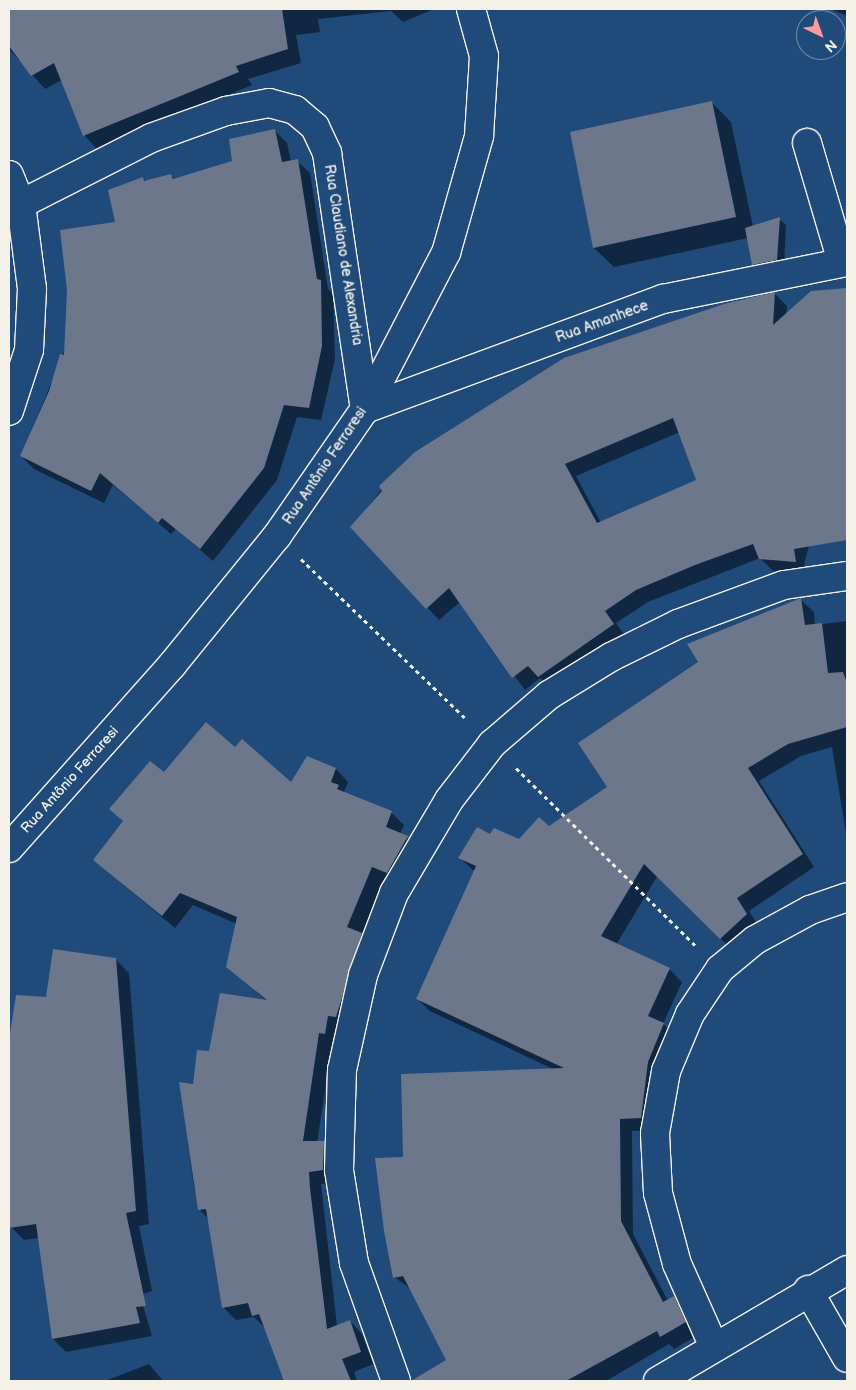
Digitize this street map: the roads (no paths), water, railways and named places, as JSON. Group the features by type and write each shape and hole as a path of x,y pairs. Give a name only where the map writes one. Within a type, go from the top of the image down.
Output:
{"street":[{"name":"Rua Antônio Ferraresi","path":"9,848 172,664 277,536 365,409 446,253 479,136 484,56 471,9"},
{"name":"Rua Claudiano de Alexandria","path":"20,204 151,138 226,111 269,104 295,110 315,127 327,152 365,409"},
{"path":"807,143 845,262"},
{"path":"9,175 20,204 32,289 29,341 9,411"},
{"name":"Rua Amanhece","path":"365,409 663,299 845,262"},
{"path":"396,1381 354,1263 339,1170 342,1070 363,975 394,893 449,800 492,744 550,695 611,656 678,624 784,585 847,576"},
{"path":"714,1347 677,1264 658,1193 655,1133 666,1071 690,1014 720,969 755,940 810,910 847,897"},
{"path":"658,1381 808,1290 847,1270"},
{"path":"808,1290 847,1358"}]}
